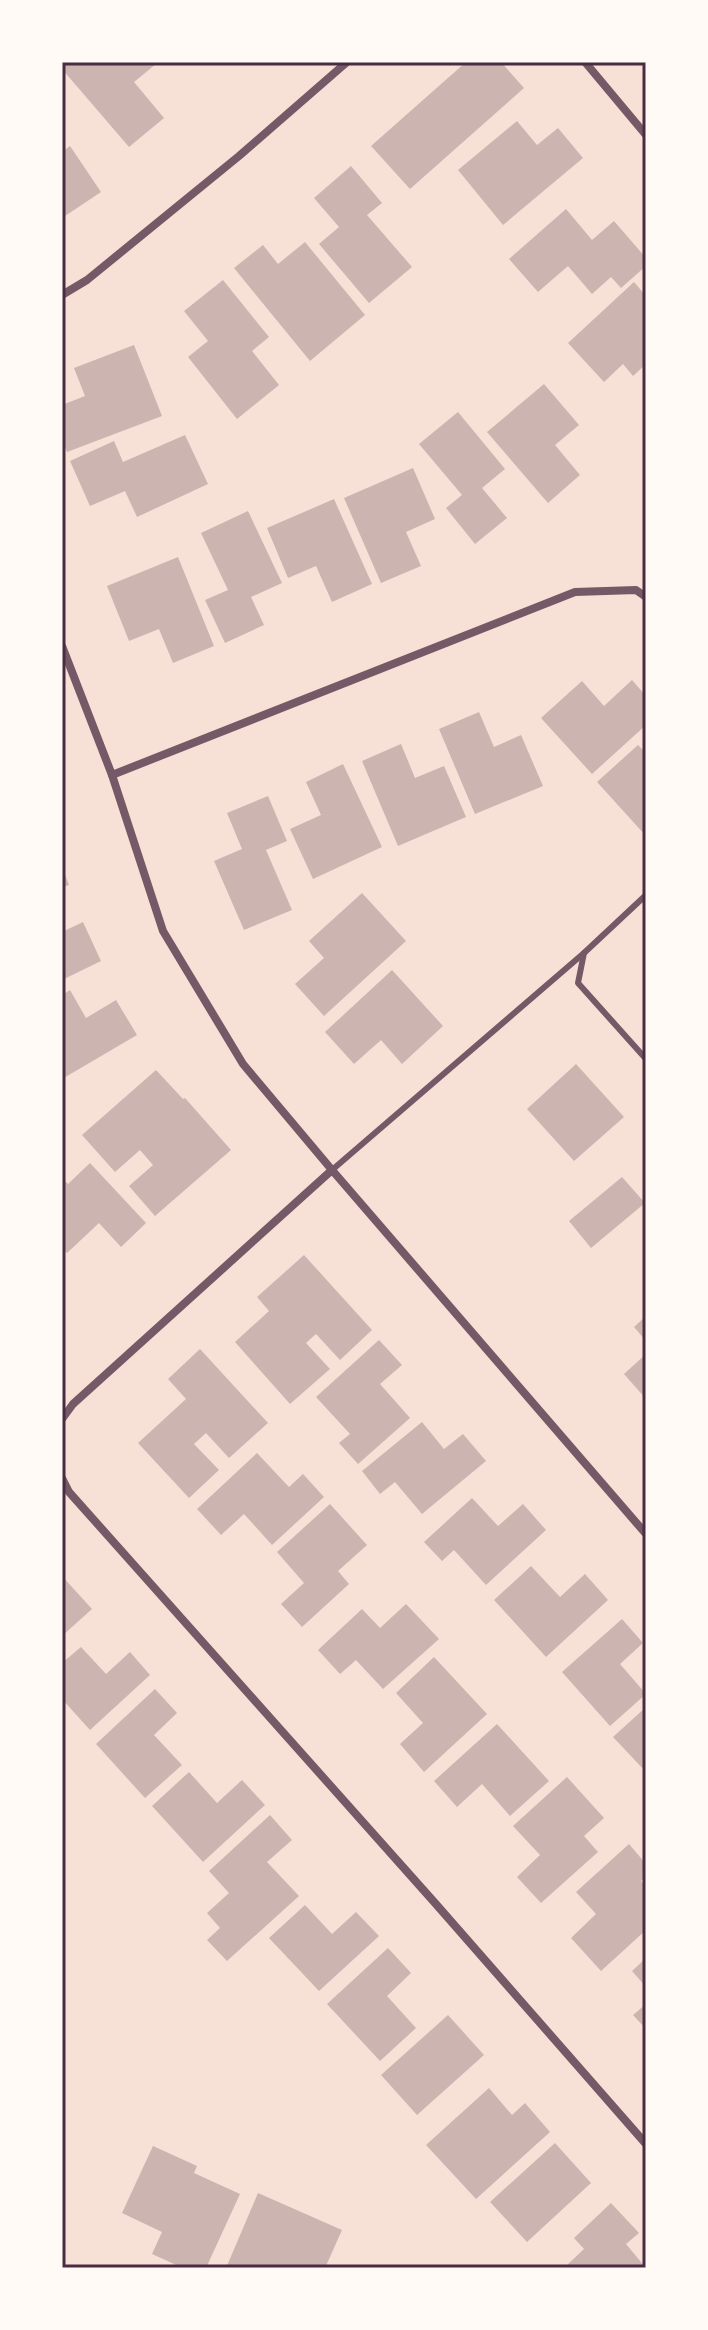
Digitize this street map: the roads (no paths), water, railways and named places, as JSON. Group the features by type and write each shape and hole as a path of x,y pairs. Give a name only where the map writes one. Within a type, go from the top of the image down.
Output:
{"street":[{"path":"62,295 87,280 239,156 347,62"},
{"path":"585,62 646,135"},
{"path":"112,775 575,592 636,590 646,597"},
{"path":"62,646 112,775 163,931 243,1064 646,1534"},
{"path":"62,1419 73,1404 332,1170"},
{"path":"62,1478 69,1492 646,2144"}],"lane":[{"path":"332,1170 584,953 646,895"},
{"path":"584,953 578,983 646,1059"}]}
